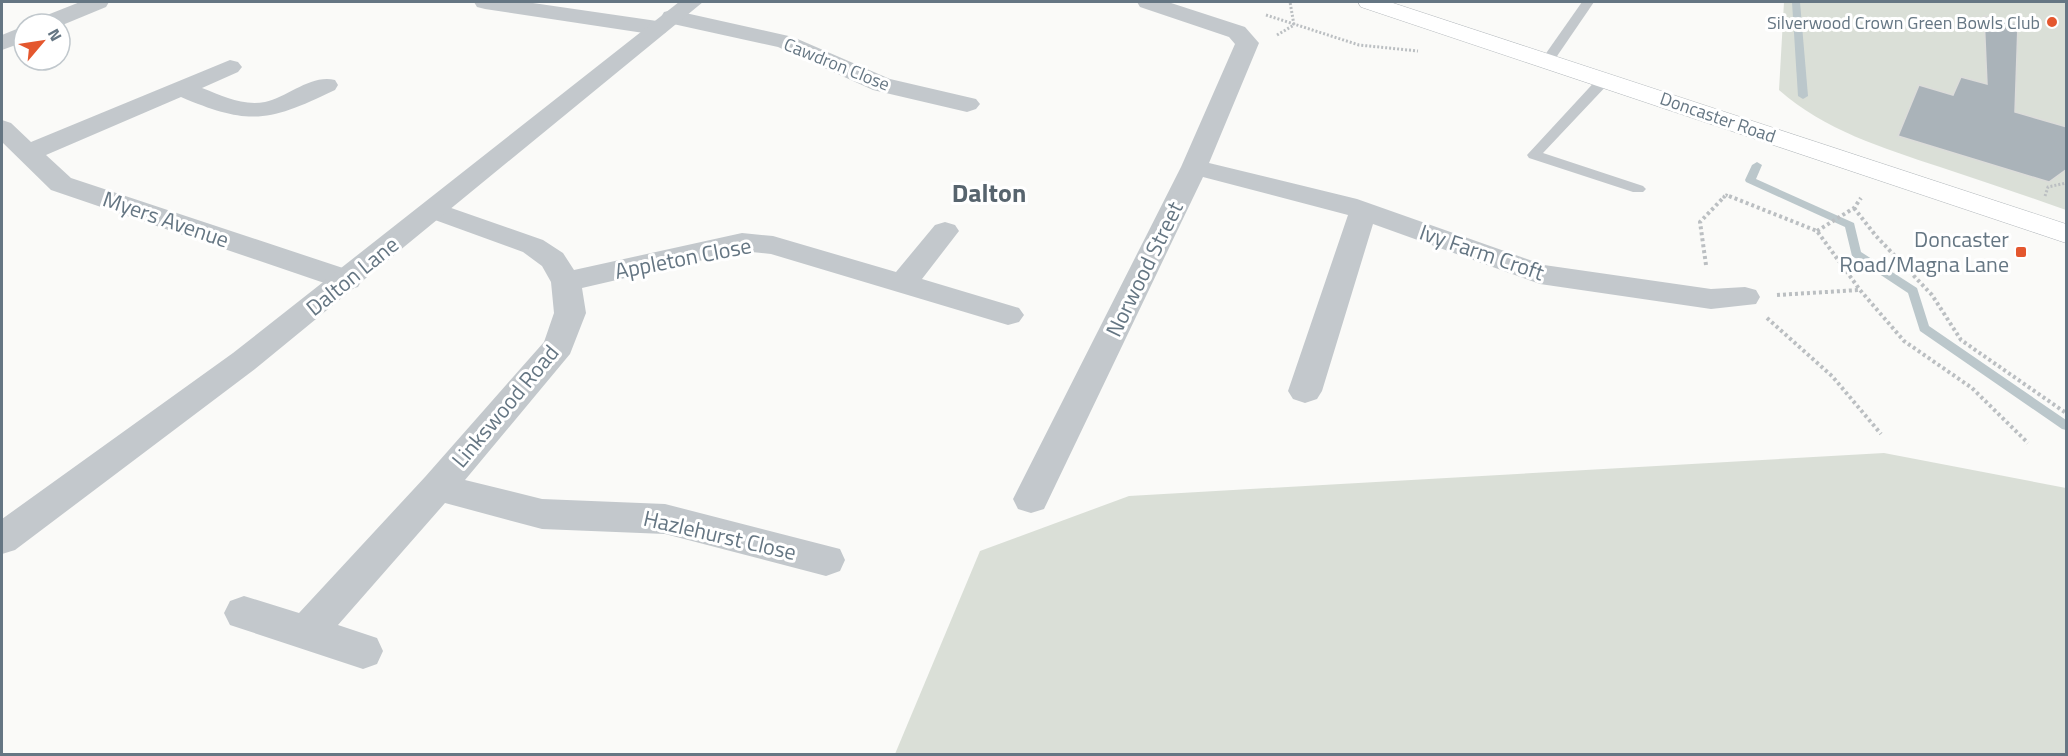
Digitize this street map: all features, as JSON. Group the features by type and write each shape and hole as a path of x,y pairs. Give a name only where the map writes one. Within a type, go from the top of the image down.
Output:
{"main road":[{"name":"Doncaster Road","path":"1369,2 2067,234"}],"street":[{"path":"72,13 98,2"},
{"name":"Cawdron Close","path":"485,2 674,16 785,42 882,85 967,104"},
{"name":"Norwood Street","path":"1031,499 1194,167 1247,44 1244,37 1236,32 1148,2"},
{"name":"Dalton Lane","path":"2,539 244,362 674,16"},
{"path":"27,153 230,67"},
{"path":"181,88 242,110 263,110 283,105 326,85"},
{"name":"Myers Avenue","path":"2,128 61,183 347,280"},
{"name":"Ivy Farm Croft","path":"1194,167 1363,211 1540,274 1715,310 1745,297"},
{"name":"Linkswood Road","path":"306,633 438,487 559,346 570,313 566,282 553,260 533,246 434,210"},
{"path":"1305,392 1363,211"},
{"path":"902,284 945,231"},
{"name":"Appleton Close","path":"566,282 742,242 773,244 1008,315"},
{"name":"Hazlehurst Close","path":"438,487 542,514 665,519 826,560"},
{"path":"244,613 363,651"}],"lane":[{"path":"1548,60 1588,2"},
{"path":"1605,79 1534,155 1638,189"}],"path":[{"path":"2046,192 2048,187 2065,183"},
{"path":"1715,310 1700,222 1726,195 1817,231 1860,290 1904,342 1972,388 2028,443"},
{"path":"1854,208 1876,236 1932,295 1961,340 2067,413"},
{"path":"1817,231 1848,213"},
{"path":"1745,297 1860,290"},
{"path":"1745,297 1832,376 1881,434"}],"shaded area":[{"path":"1784,2 2066,2 2066,210 1876,145 1835,127 1796,104 1779,90"},
{"path":"1884,453 2066,488 2066,754 895,754 980,551 1129,496"}],"building":[{"path":"1984,16 2018,24 2015,112 2067,127 2067,169 2049,182 1898,136 1919,85 1953,95 1961,77 1987,84"}],"waterway":[{"path":"1796,2 1803,96"},
{"path":"1757,165 1750,180 1850,225 1856,254 1913,291 1924,328 2066,426"}],"place":[{"name":"Silverwood Crown Green Bowls Club","path":"2052,22"},
{"name":"Doncaster Road/Magna Lane","path":"2021,252"}],"district":[{"name":"Dalton","path":"989,192"}]}
